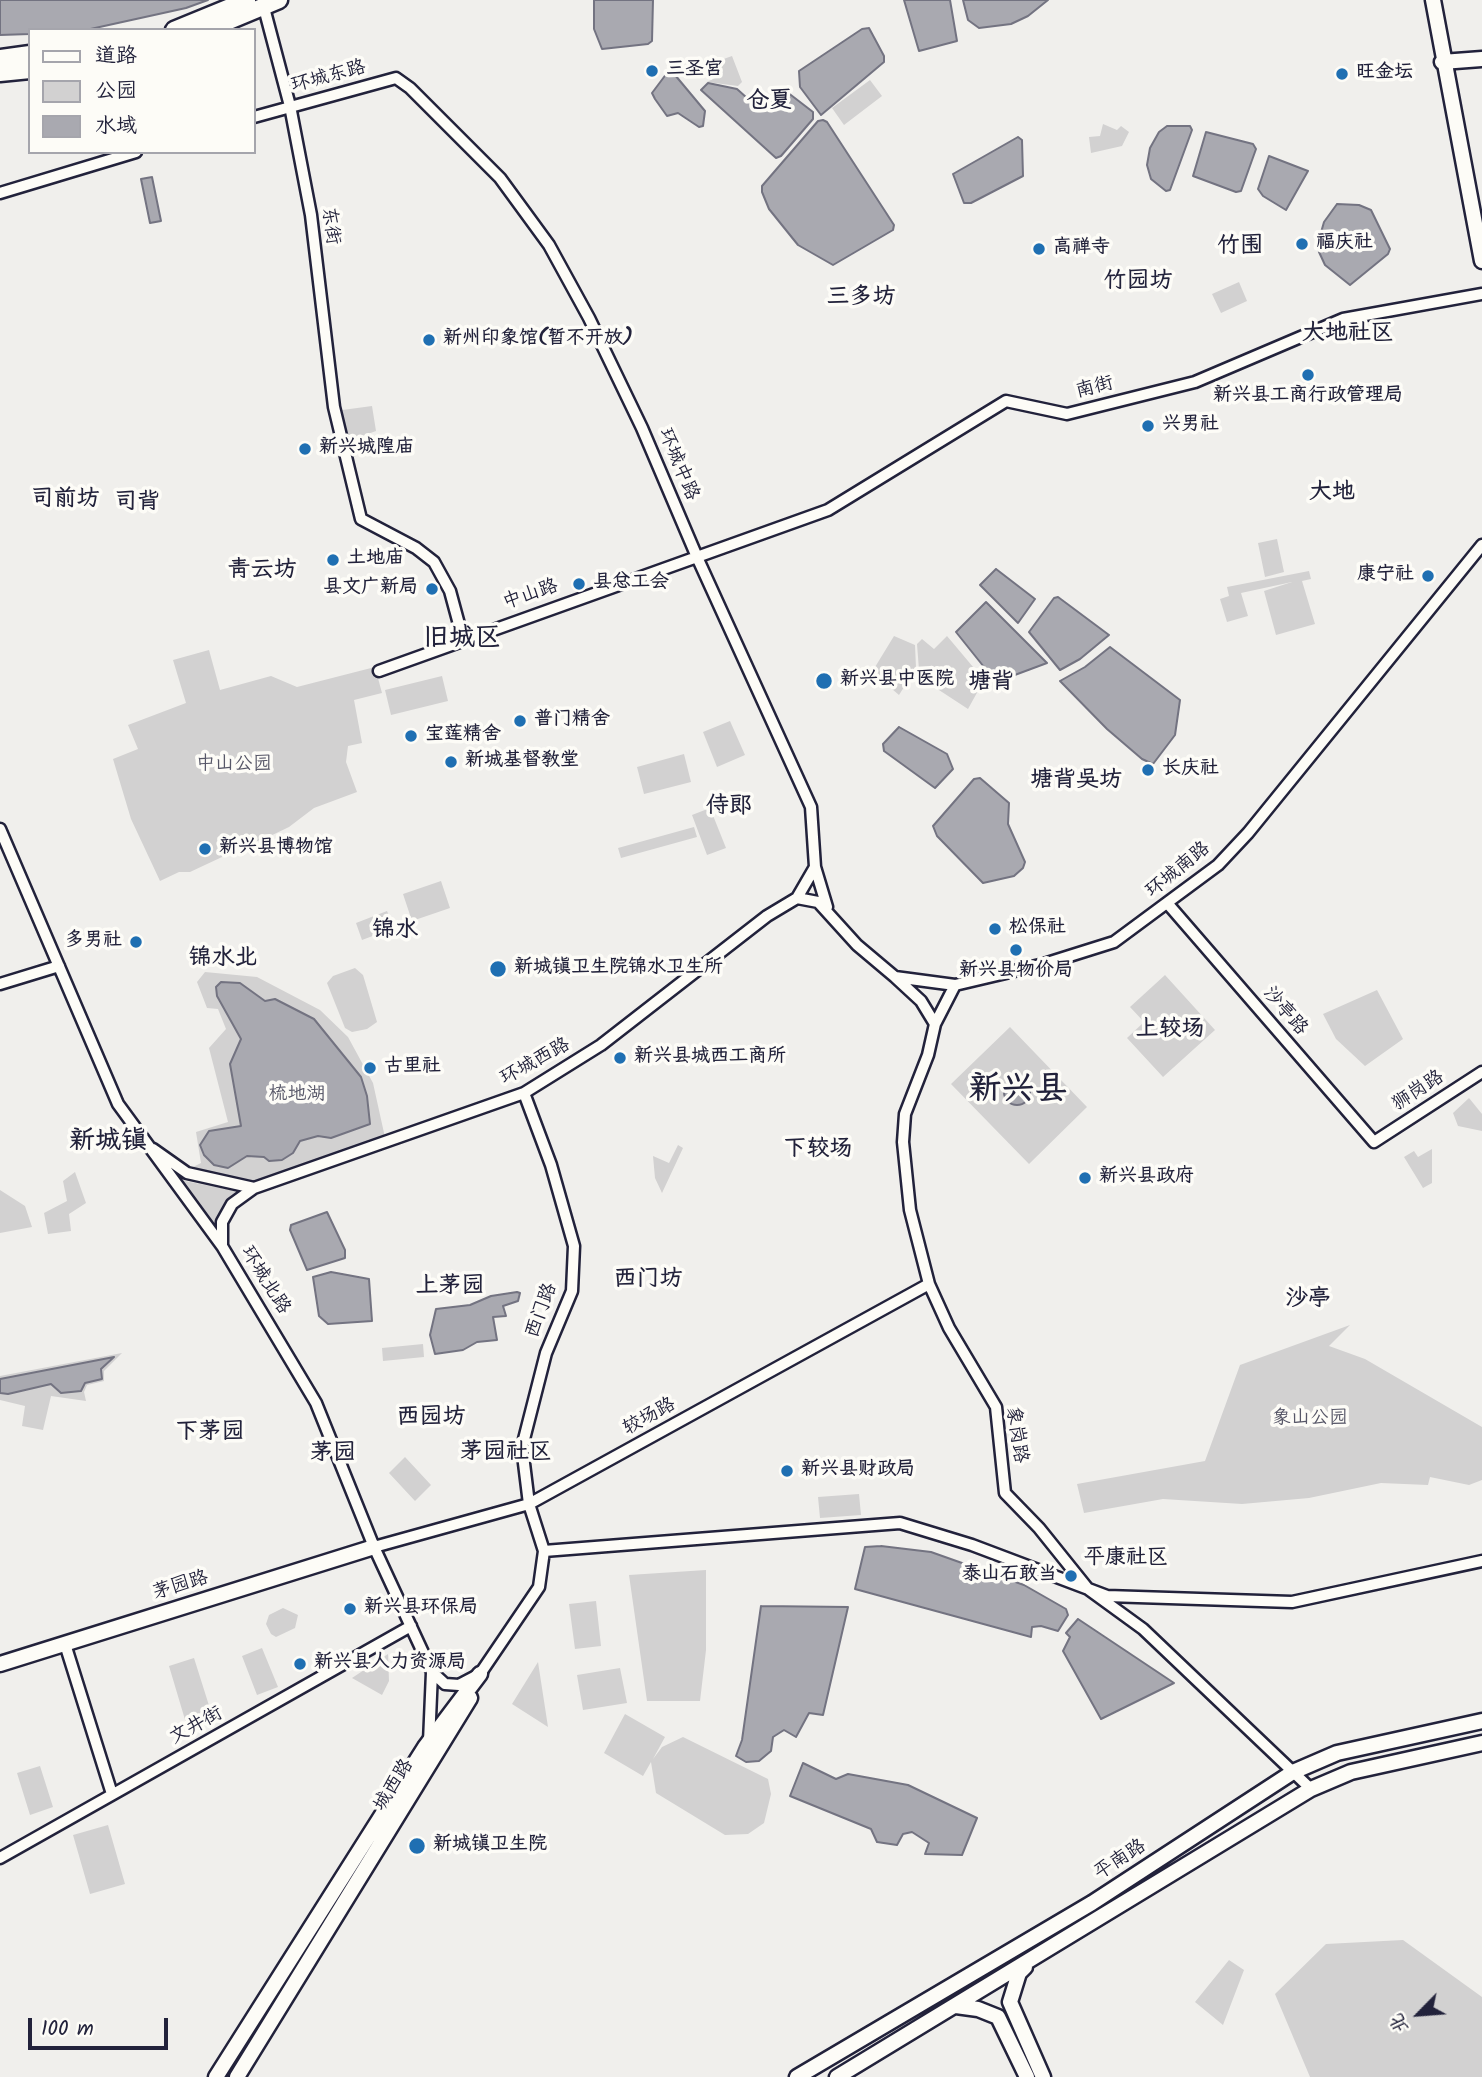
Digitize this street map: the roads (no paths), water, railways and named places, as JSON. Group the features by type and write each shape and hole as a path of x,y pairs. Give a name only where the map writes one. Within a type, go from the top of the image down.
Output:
{"main road":[{"path":"179,28 247,0"},
{"path":"211,28 262,4 279,0"},
{"path":"1433,0 1442,62 1482,261"},
{"path":"0,58 28,54"},
{"path":"1442,62 1482,59"},
{"path":"0,73 28,70"},
{"name":"茅园路","path":"0,1664 374,1547"},
{"path":"216,2077 425,1747 480,1674"},
{"name":"城西路","path":"237,2077 464,1711 480,1674"},
{"name":"平南路","path":"797,2077 1092,1903 1293,1772 1337,1753 1482,1721"},
{"name":"平南路","path":"837,2077 1311,1789 1352,1772 1482,1743"},
{"path":"1032,1959 1019,1973 1010,2002 1044,2077"},
{"path":"956,2006 978,2008 998,2017 1027,2077"}],"street":[{"name":"东街","path":"262,4 290,106 311,215 333,397 345,460 361,519 416,548 435,562 450,591 463,639"},
{"name":"环城东路","path":"256,116 396,78 410,88"},
{"name":"环城中路","path":"410,88 500,178 549,245 631,404 697,557 811,807 815,867 829,911"},
{"path":"0,193 129,154"},
{"name":"南街","path":"697,557 828,510 1006,401 1067,414 1195,382 1343,319 1482,294"},
{"name":"环城南路","path":"797,898 818,902 829,911 856,945 895,976 955,985 1047,963 1114,942 1218,864 1248,832 1482,547"},
{"name":"中山路","path":"379,671 697,557"},
{"name":"环城北路","path":"0,829 118,1104 222,1246 282,1342 316,1403 374,1547 432,1672 430,1733 424,1775"},
{"path":"797,898 815,867"},
{"name":"环城西路","path":"222,1246 222,1222 232,1204 254,1188 524,1093 601,1045 767,916 797,898"},
{"name":"沙亭路","path":"1168,904 1374,1142"},
{"path":"0,984 59,967"},
{"path":"895,976 922,1001 935,1024"},
{"name":"象岗路","path":"955,985 935,1024 928,1055 905,1114 903,1142 910,1210 929,1284 949,1328 996,1407 1005,1493 1039,1528 1088,1589 1143,1629 1311,1789"},
{"name":"狮岗路","path":"1374,1142 1482,1072"},
{"name":"西门路","path":"524,1093 551,1165 575,1246 572,1291 546,1353 522,1447 529,1504"},
{"path":"153,1149 187,1173 254,1188"},
{"name":"较场路","path":"374,1547 529,1504 929,1284"},
{"name":"城西路","path":"480,1674 539,1587 544,1551 529,1504"},
{"path":"544,1551 900,1523 972,1545 1107,1596 1292,1602 1482,1561"},
{"name":"文井街","path":"0,1858 411,1626"},
{"path":"65,1644 112,1794"},
{"path":"432,1672 444,1684 459,1685 480,1674"}],"water":[{"path":"0,0 208,0 186,8 95,28 28,28 28,34 0,35"},
{"path":"594,0 653,0 652,41 648,44 602,49 594,29"},
{"path":"904,0 950,0 957,41 919,51"},
{"path":"963,0 1048,0 1028,16 1011,24 979,28 968,20"},
{"path":"869,28 884,56 884,62 821,115 800,87 799,71 862,29"},
{"path":"670,69 705,111 703,126 699,127 678,113 667,116 655,99 652,93"},
{"path":"708,83 737,89 757,107 782,91 787,92 813,112 813,119 781,156 776,158 701,90"},
{"path":"818,121 827,122 894,225 893,230 833,265 798,245 769,209 762,192 762,186"},
{"path":"1167,126 1190,126 1192,130 1170,190 1166,191 1151,179 1147,165 1150,148 1159,132"},
{"path":"1206,132 1253,144 1256,149 1241,191 1236,192 1193,176"},
{"path":"1018,137 1022,140 1023,176 971,203 964,203 953,174"},
{"path":"1269,156 1308,171 1286,210 1263,196 1258,189"},
{"path":"152,177 161,221 150,223 141,179"},
{"path":"1337,204 1359,205 1371,210 1390,249 1388,254 1350,285 1325,265 1319,252 1318,243 1324,222"},
{"path":"996,569 1035,599 1018,623 980,585"},
{"path":"1058,597 1109,635 1080,659 1060,670 1029,632 1054,598"},
{"path":"986,602 1047,663 996,682 956,632"},
{"path":"1110,647 1180,700 1175,735 1153,764 1142,759 1107,729 1060,681 1085,667"},
{"path":"899,727 947,754 953,769 935,788 884,751 883,744"},
{"path":"980,778 1009,803 1008,824 1025,862 1023,868 1014,876 983,883 937,836 933,826 974,779"},
{"name":"梳地湖","path":"221,982 240,983 265,1001 275,999 314,1019 361,1077 367,1096 370,1124 331,1138 318,1136 300,1141 293,1153 282,1160 269,1161 264,1157 247,1156 228,1168 214,1165 204,1155 200,1145 209,1131 241,1126 230,1064 241,1039 217,996 216,987"},
{"path":"1017,1079 1026,1083 1030,1092 1026,1101 1017,1105 1008,1101 1004,1092 1008,1083"},
{"path":"327,1212 345,1250 345,1258 307,1270 290,1230 291,1225"},
{"path":"331,1272 369,1279 372,1321 328,1324 319,1316 313,1277"},
{"path":"520,1293 518,1301 503,1306 506,1316 493,1317 497,1340 477,1342 463,1350 435,1354 430,1335 436,1309 470,1305 491,1296"},
{"path":"114,1357 101,1369 102,1379 85,1383 81,1391 61,1393 51,1384 8,1394 0,1393 0,1379"},
{"path":"881,1546 931,1552 1024,1585 1066,1609 1068,1615 1058,1631 1041,1626 1032,1627 1031,1637 855,1589 865,1547"},
{"path":"761,1606 848,1607 823,1715 809,1713 796,1737 784,1730 773,1737 771,1751 759,1761 746,1762 736,1756 742,1740"},
{"path":"1078,1619 1174,1683 1101,1719 1063,1651 1070,1637 1066,1633"},
{"path":"803,1763 836,1779 848,1774 908,1785 977,1818 962,1855 925,1854 929,1843 912,1832 903,1834 897,1845 877,1842 871,1829 790,1796"}],"place":[{"name":"三圣宫","path":"652,71"},
{"name":"旺金坛","path":"1342,74"},
{"name":"福庆社","path":"1302,244"},
{"name":"高禅寺","path":"1039,249"},
{"name":"新州印象馆(暂不开放)","path":"429,340"},
{"name":"新兴县工商行政管理局","path":"1308,375"},
{"name":"兴男社","path":"1148,426"},
{"name":"新兴城隍庙","path":"305,449"},
{"name":"土地庙","path":"333,560"},
{"name":"康宁社","path":"1428,576"},
{"name":"县总工会","path":"579,584"},
{"name":"县文广新局","path":"432,589"},
{"name":"新兴县中医院","path":"824,681"},
{"name":"普门精舍","path":"520,721"},
{"name":"宝莲精舍","path":"411,736"},
{"name":"新城基督教堂","path":"451,762"},
{"name":"长庆社","path":"1148,770"},
{"name":"新兴县博物馆","path":"205,849"},
{"name":"松保社","path":"995,929"},
{"name":"多男社","path":"136,942"},
{"name":"新兴县物价局","path":"1016,950"},
{"name":"新城镇卫生院锦水卫生所","path":"498,969"},
{"name":"新兴县城西工商所","path":"620,1058"},
{"name":"古里社","path":"370,1068"},
{"name":"新兴县政府","path":"1085,1178"},
{"name":"新兴县财政局","path":"787,1471"},
{"name":"泰山石敢当","path":"1071,1576"},
{"name":"新兴县环保局","path":"350,1609"},
{"name":"新兴县人力资源局","path":"300,1664"},
{"name":"新城镇卫生院","path":"417,1846"}],"district":[{"name":"仓夏","path":"769,103"},
{"name":"竹围","path":"1240,248"},
{"name":"竹园坊","path":"1138,283"},
{"name":"三多坊","path":"861,299"},
{"name":"大地社区","path":"1348,335"},
{"name":"大地","path":"1332,494"},
{"name":"司前坊","path":"65,501"},
{"name":"司背","path":"137,504"},
{"name":"青云坊","path":"262,572"},
{"name":"旧城区","path":"462,641"},
{"name":"塘背","path":"991,684"},
{"name":"塘背吴坊","path":"1076,782"},
{"name":"侍郎","path":"729,808"},
{"name":"锦水","path":"395,932"},
{"name":"锦水北","path":"223,960"},
{"name":"上较场","path":"1170,1031"},
{"name":"新兴县","path":"1018,1092"},
{"name":"新城镇","path":"108,1144"},
{"name":"下较场","path":"818,1151"},
{"name":"西门坊","path":"648,1281"},
{"name":"上茅园","path":"450,1288"},
{"name":"沙亭","path":"1308,1301"},
{"name":"西园坊","path":"431,1419"},
{"name":"下茅园","path":"210,1434"},
{"name":"茅园社区","path":"506,1454"},
{"name":"茅园","path":"333,1455"},
{"name":"平康社区","path":"1126,1559"}],"park label":[{"name":"中山公园","path":"234,766"},
{"name":"象山公园","path":"1310,1420"}]}
